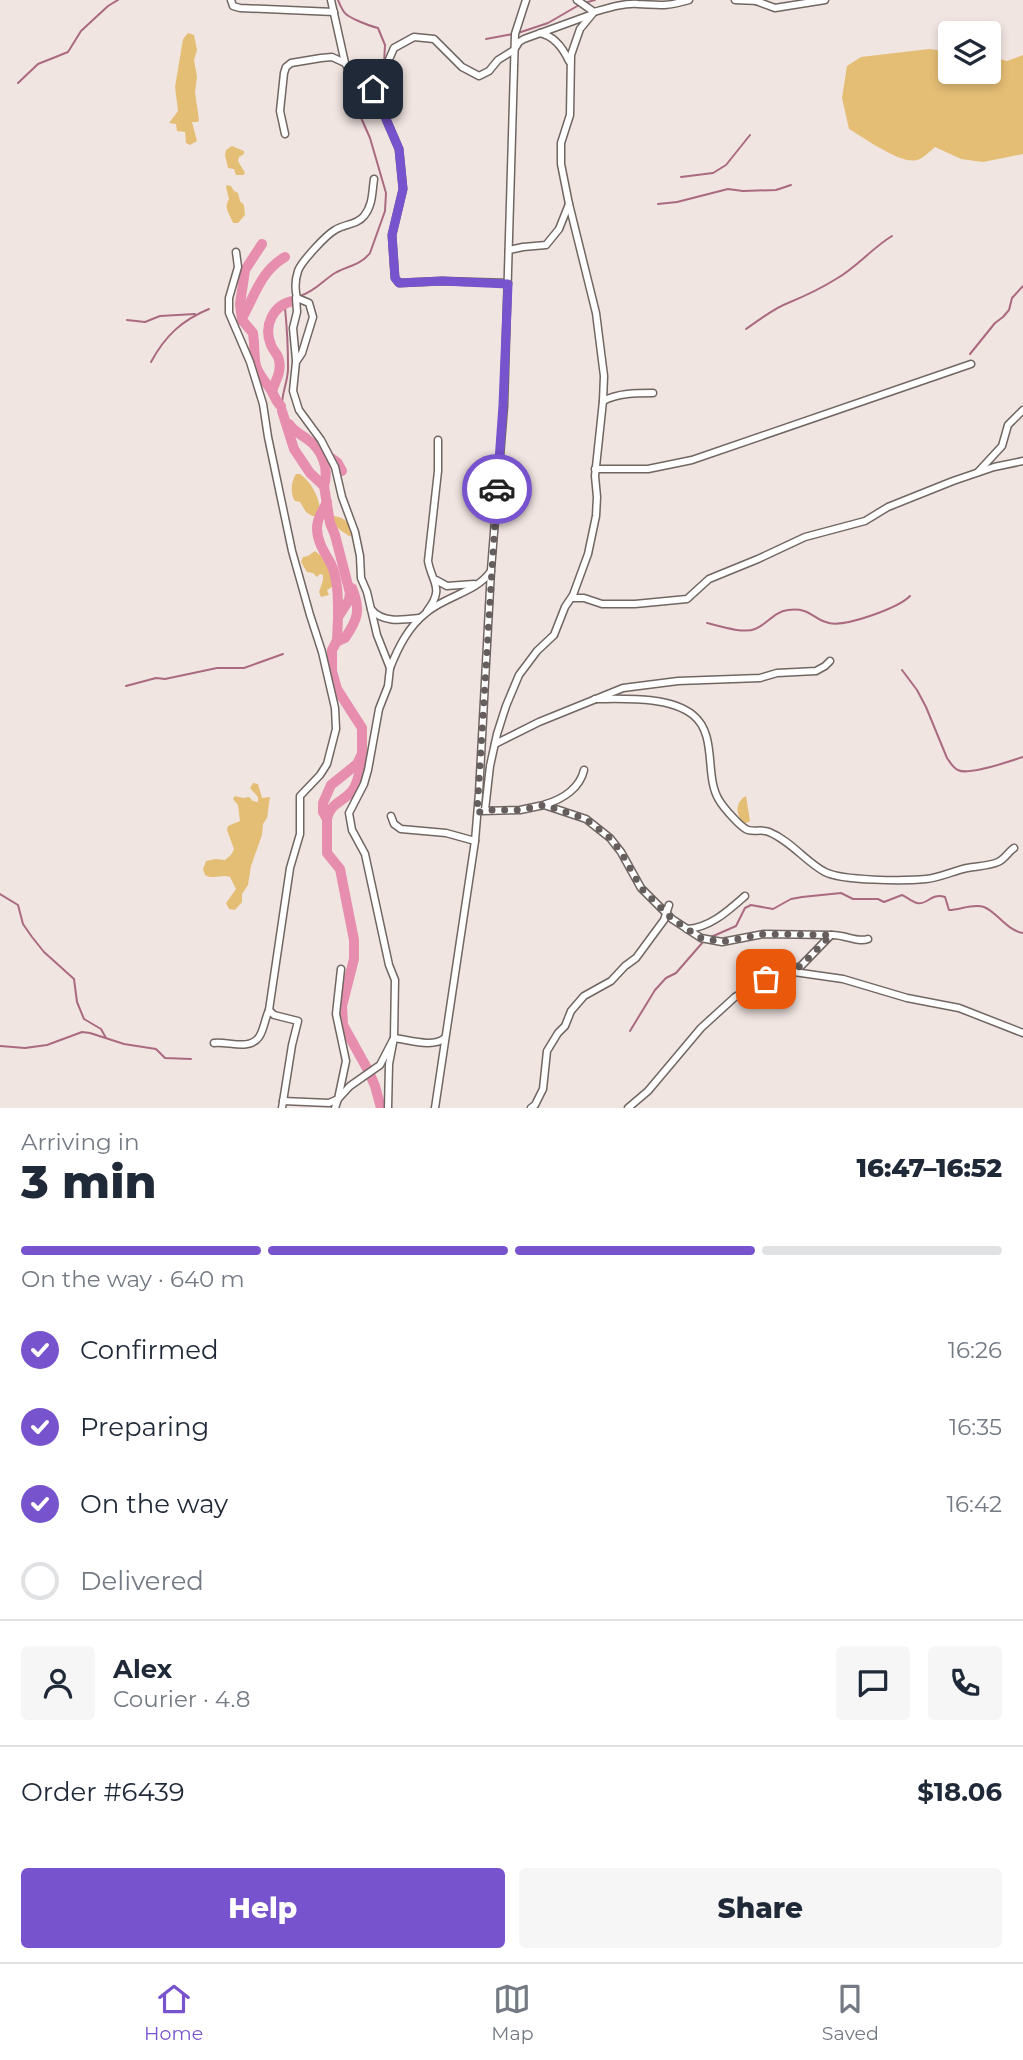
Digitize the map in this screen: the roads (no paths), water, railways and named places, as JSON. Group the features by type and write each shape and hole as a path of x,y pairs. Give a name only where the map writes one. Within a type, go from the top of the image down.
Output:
{"street":[{"path":"231,0 233,6 240,8 334,12"},
{"path":"331,0 345,63 351,73 369,86 377,98 399,149 403,189 392,235 395,278 399,283 442,281 508,284"},
{"path":"435,1108 475,841 503,405 514,50 515,34 526,0"},
{"path":"578,0 593,14"},
{"path":"369,86 376,85 380,80 394,48 414,37 434,39 471,74 484,76 498,60 514,50 519,42 540,33 618,5 654,3 666,6 689,0"},
{"path":"735,0 759,1 775,8 825,0"},
{"path":"485,810 495,744 506,706 519,675 537,651 554,635 565,607 572,598 593,535 597,497 595,469 604,376 596,313 561,163 561,143 570,115 571,55 580,29 593,14"},
{"path":"540,33 559,44 570,66"},
{"path":"285,134 280,111 286,66 332,57 345,63"},
{"path":"374,179 371,204 361,219 335,230 322,240 298,269 297,312 293,328 296,362 293,386 299,410 321,440 335,467 342,497 355,532 361,579 377,635 390,668"},
{"path":"509,250 540,247 552,241 569,204"},
{"path":"214,1043 243,1045 259,1038 269,1010 290,867 300,834 300,796 327,764 334,742 336,716 322,652 292,551 263,404 250,362 229,313 229,298 238,267 236,252"},
{"path":"296,297 309,303 313,317 302,353 296,362"},
{"path":"595,469 657,468 692,460 971,365"},
{"path":"603,401 630,394 653,393"},
{"path":"977,473 1002,446 1009,425 1023,410"},
{"path":"438,440 438,471 429,568 436,580 447,586 479,583"},
{"path":"572,598 584,598 602,604 687,599 709,579 805,537 865,521 888,507 977,473 1023,461"},
{"path":"427,611 479,583 491,570"},
{"path":"388,1108 389,1064 394,1038 395,980 389,965 365,854 349,823 349,813 368,771 379,709 388,686 390,668 406,635 427,611 435,597 436,580"},
{"path":"370,608 384,619 421,617"},
{"path":"495,744 539,722 631,687 678,681 760,678 777,673 816,671 830,661"},
{"path":"595,699 665,703 699,720 710,755 712,786 720,802 739,824 748,830 760,829 769,832 799,850 827,873 847,878 927,879 951,871 999,862 1014,848"},
{"path":"477,813 485,810 520,810 562,799 579,782 584,770"},
{"path":"544,805 586,819 610,838 641,888 666,914 701,938 722,942 764,934 841,934 862,941 868,939"},
{"path":"391,816 396,826 401,829 446,833 475,841"},
{"path":"686,929 708,923 745,896"},
{"path":"531,1108 543,1089 547,1051 565,1026 571,1011 584,996 611,981 636,958 664,920 669,905"},
{"path":"628,1108 648,1091 701,1028 735,998 766,979 788,972 808,961 831,935"},
{"path":"335,1108 346,1061 336,1014 341,969"},
{"path":"788,972 802,971 843,979 907,998 959,1008 1023,1033"},
{"path":"269,1010 274,1015 298,1021 283,1105 329,1103 338,1099 358,1080 380,1065 394,1038"},
{"path":"394,1038 432,1044 445,1038"}],"waterway":[{"path":"18,83 38,64 68,52 81,31 118,0"},
{"path":"338,0 346,14 378,28 385,45 384,64"},
{"path":"584,3 595,0"},
{"path":"518,33 548,23 579,5"},
{"path":"486,39 513,34"},
{"path":"368,82 380,72"},
{"path":"300,296 366,257 370,253 385,211 386,193 370,138 355,104 355,96 363,84"},
{"path":"681,177 713,173 726,165 750,135"},
{"path":"658,204 728,189 776,190 791,185"},
{"path":"746,329 778,308 844,274 892,236"},
{"path":"262,244 245,270 240,304 242,320 253,333 256,366 281,406"},
{"path":"242,318 264,276 285,257"},
{"path":"970,354 1009,310 1012,298 1023,286"},
{"path":"282,411 288,372 285,308 293,300"},
{"path":"272,392 280,365 269,338 269,324 280,307 293,301"},
{"path":"151,362 175,330 209,309"},
{"path":"127,320 145,322 160,316 195,314"},
{"path":"282,411 294,449 310,473 324,486 330,523 350,593 349,600 338,617 337,641 332,650 332,671 337,689 362,728 362,754 357,764 331,785 323,803 323,812 327,819 327,853 340,869 354,940 354,959 342,1006 343,1025 369,1072 381,1108"},
{"path":"289,424 313,443 321,454 325,467 324,486"},
{"path":"327,455 337,462 342,471"},
{"path":"327,502 318,521 317,533 335,575 338,614"},
{"path":"336,642 345,638 355,620 357,602 352,588"},
{"path":"707,623 745,631 760,627 778,613 788,610 802,610 829,623 847,622 884,611 910,596"},
{"path":"126,686 217,668 244,668 283,654"},
{"path":"902,670 917,690 947,758 956,769 980,770 1023,757"},
{"path":"327,819 334,806 354,787 362,758"},
{"path":"711,937 736,926 745,908 751,905 773,909 791,899 841,893 853,899 878,899 884,902 902,895 920,903 936,896 945,897 949,910 984,907 1023,933"},
{"path":"0,894 18,905 23,924 32,937 44,952 74,979 77,1002 84,1019 101,1029 106,1038"},
{"path":"630,1031 655,990 666,978 676,973 703,942"},
{"path":"0,1046 25,1048 47,1045 82,1032 124,1044 156,1049 165,1058 191,1059"}]}
